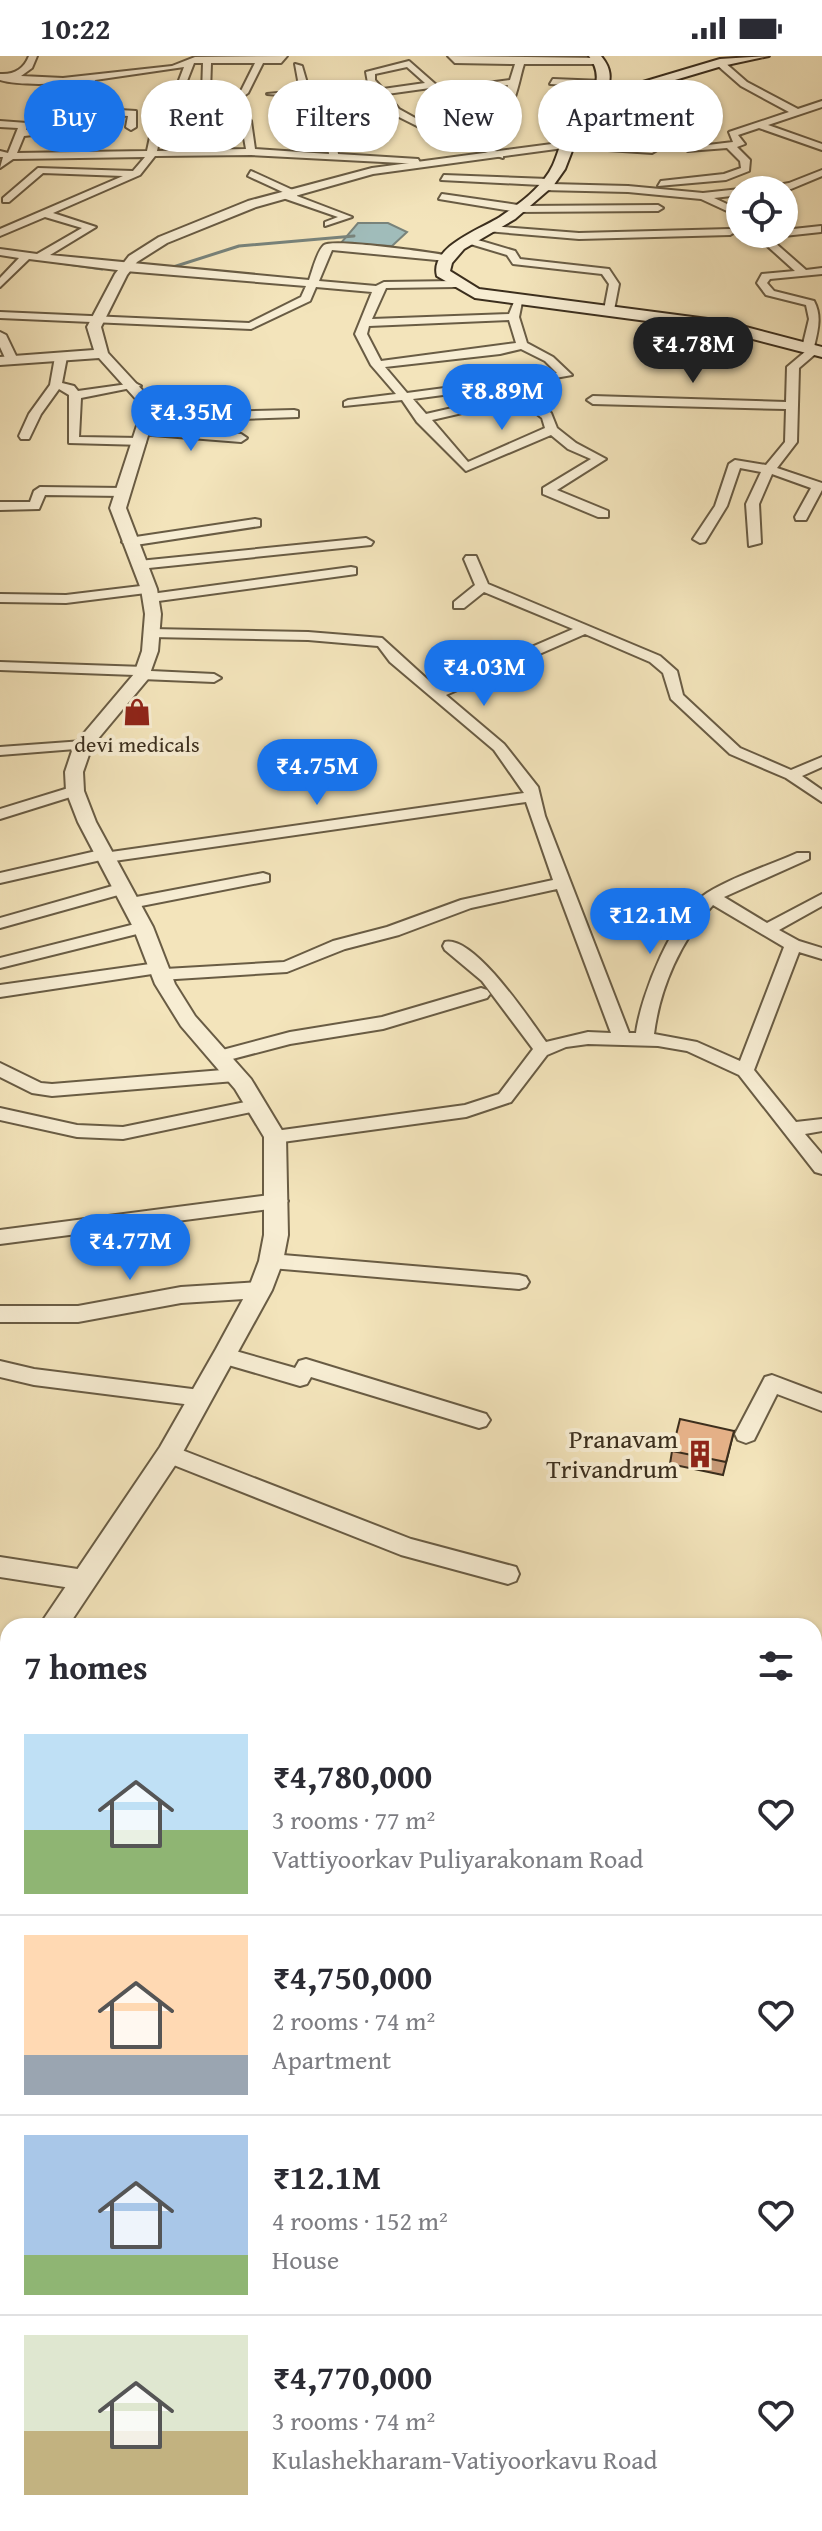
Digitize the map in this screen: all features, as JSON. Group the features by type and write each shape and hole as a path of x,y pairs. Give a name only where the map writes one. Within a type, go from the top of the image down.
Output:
{"main road":[{"path":"660,80 720,63 763,56"},
{"path":"597,80 598,58"},
{"path":"565,152 559,168 546,185 519,208 447,258 442,273 475,293 725,326 815,350"}],"street":[{"path":"0,88 29,66 33,56"},
{"path":"0,77 41,80 91,78 174,68 207,60 278,61 283,56"},
{"path":"452,56 455,60 466,61 598,58"},
{"path":"516,80 521,59"},
{"path":"206,80 207,60"},
{"path":"371,80 370,72 405,60 427,80"},
{"path":"250,80 260,61"},
{"path":"183,80 190,62"},
{"path":"720,63 744,84 796,112"},
{"path":"298,66 302,80"},
{"path":"91,78 82,111 132,113 131,127"},
{"path":"723,146 740,144 732,134 822,104"},
{"path":"808,108 822,112"},
{"path":"0,124 23,128 0,165"},
{"path":"757,124 822,147"},
{"path":"58,1618 169,1454 260,1290 271,1261 278,1201 275,1137 221,1056 188,1021 159,972 143,927 75,791 74,772 83,745 143,673 151,633 150,593 118,508 144,430 148,400 102,354 94,333 98,319 125,268 163,240 252,204 351,175 418,162 500,156 538,144"},
{"path":"647,190 658,184 726,177 746,169 745,160 730,146"},
{"path":"0,233 137,173 152,152"},
{"path":"6,155 251,152 418,162"},
{"path":"333,152 334,156"},
{"path":"490,152 500,156"},
{"path":"6,200 41,170 137,173"},
{"path":"798,183 822,173"},
{"path":"251,174 290,195 347,217 329,224"},
{"path":"444,178 703,196 726,194"},
{"path":"703,196 726,207"},
{"path":"442,197 519,208 658,208"},
{"path":"39,257 91,227 41,213"},
{"path":"490,229 579,236 726,232"},
{"path":"798,231 821,229"},
{"path":"471,241 511,253 517,262 605,271"},
{"path":"0,315 251,326 306,299 327,248 334,246 447,258"},
{"path":"775,248 804,274"},
{"path":"0,252 125,268 378,289"},
{"path":"0,284 26,256"},
{"path":"602,258 605,271 614,284 609,310"},
{"path":"754,543 751,503 757,485 791,442 793,367 815,350 816,319 810,303 770,293 762,283 766,276 822,271"},
{"path":"456,284 384,285 378,289 361,334 377,365 466,467 552,430"},
{"path":"519,301 514,317 522,345"},
{"path":"365,323 514,317"},
{"path":"689,358 725,326"},
{"path":"0,335 6,360 102,354"},
{"path":"348,404 566,375 549,359 522,345 500,351 377,365"},
{"path":"25,436 35,414 56,385 61,357"},
{"path":"507,384 547,416 552,430 572,446 600,459 547,491 603,514"},
{"path":"56,385 70,388 75,395 73,440 294,414"},
{"path":"75,395 135,386"},
{"path":"421,419 520,396"},
{"path":"593,400 792,406"},
{"path":"144,430 241,438"},
{"path":"700,539 721,506 735,464 769,469 819,489 801,517"},
{"path":"0,506 35,506 40,491 123,492"},
{"path":"129,542 255,523"},
{"path":"139,565 366,542"},
{"path":"471,559 482,586 655,659 670,671 676,696 735,751 791,775 822,797"},
{"path":"0,598 66,599 150,593 351,571"},
{"path":"459,605 482,586"},
{"path":"437,693 586,629"},
{"path":"151,633 308,636 382,642 395,659 499,747 530,787 537,816 622,1039"},
{"path":"0,666 214,678"},
{"path":"0,751 83,745"},
{"path":"791,775 822,762"},
{"path":"0,814 75,791"},
{"path":"0,878 106,855 533,796"},
{"path":"644,1040 649,1005 692,915 711,897 803,856"},
{"path":"0,923 127,895 263,878"},
{"path":"0,991 159,972 287,967 339,945 393,931 467,904 562,883"},
{"path":"711,897 793,945 822,954"},
{"path":"768,929 822,899"},
{"path":"0,963 143,927"},
{"path":"745,1071 793,945"},
{"path":"451,946 488,977 543,1050"},
{"path":"221,1056 290,1038 383,1023 481,994"},
{"path":"275,1137 466,1111 505,1098 543,1050 562,1042 588,1038 644,1040 691,1046 745,1071 822,1167"},
{"path":"0,1069 38,1089 52,1090 235,1075"},
{"path":"0,1114 102,1134 123,1133 255,1106"},
{"path":"792,1129 822,1125"},
{"path":"0,1237 278,1201"},
{"path":"271,1261 519,1282"},
{"path":"0,1314 78,1314 181,1295 260,1290"},
{"path":"225,1356 300,1378 306,1367 479,1420"},
{"path":"0,1369 34,1377 200,1398"},
{"path":"746,1434 772,1383 822,1403"},
{"path":"169,1454 409,1548 508,1574"},
{"path":"0,1567 84,1580"}],"water":[{"path":"358,223 388,223 407,232 392,246 340,244"}],"building":[{"path":"680,1419 734,1431 726,1462 672,1451"}],"waterway":[{"path":"170,268 239,246 354,236"},
{"path":"47,261 102,269"}],"place":[{"name":"devi medicals","path":"137,712"},
{"name":"Pranavam Trivandrum","path":"700,1454"}]}
